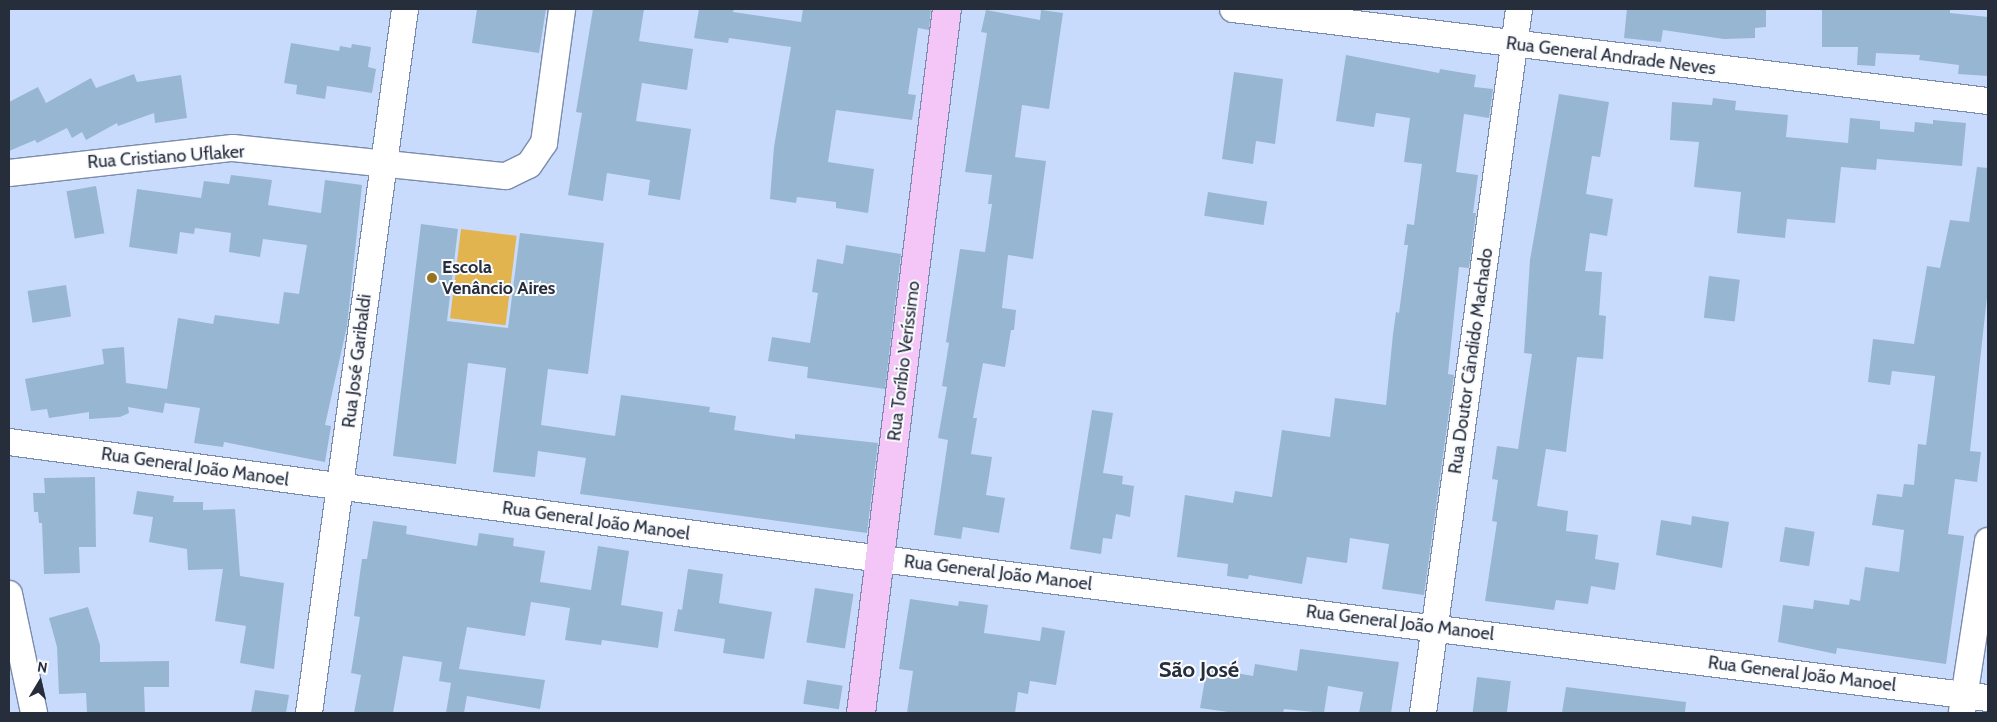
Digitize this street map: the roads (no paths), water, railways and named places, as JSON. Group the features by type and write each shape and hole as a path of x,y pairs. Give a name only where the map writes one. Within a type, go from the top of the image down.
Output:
{"main road":[{"name":"Rua Toríbio Veríssimo","path":"861,713 947,9"}],"street":[{"name":"Rua José Garibaldi","path":"308,713 405,9"},
{"name":"Rua Cristiano Uflaker","path":"9,173 233,148 383,166 506,176 529,165 544,143 562,9"},
{"name":"Rua General Andrade Neves","path":"1233,9 1988,101"},
{"name":"Rua Doutor Cândido Machado","path":"1423,713 1519,9"},
{"name":"Rua General João Manoel","path":"9,442 881,559 1436,628 1972,702"},
{"path":"1972,702 1988,541"},
{"path":"9,594 34,713"}],"place":[{"name":"Escola Venâncio Aires","path":"432,278"}],"district":[{"name":"São José","path":"1199,670"}]}
